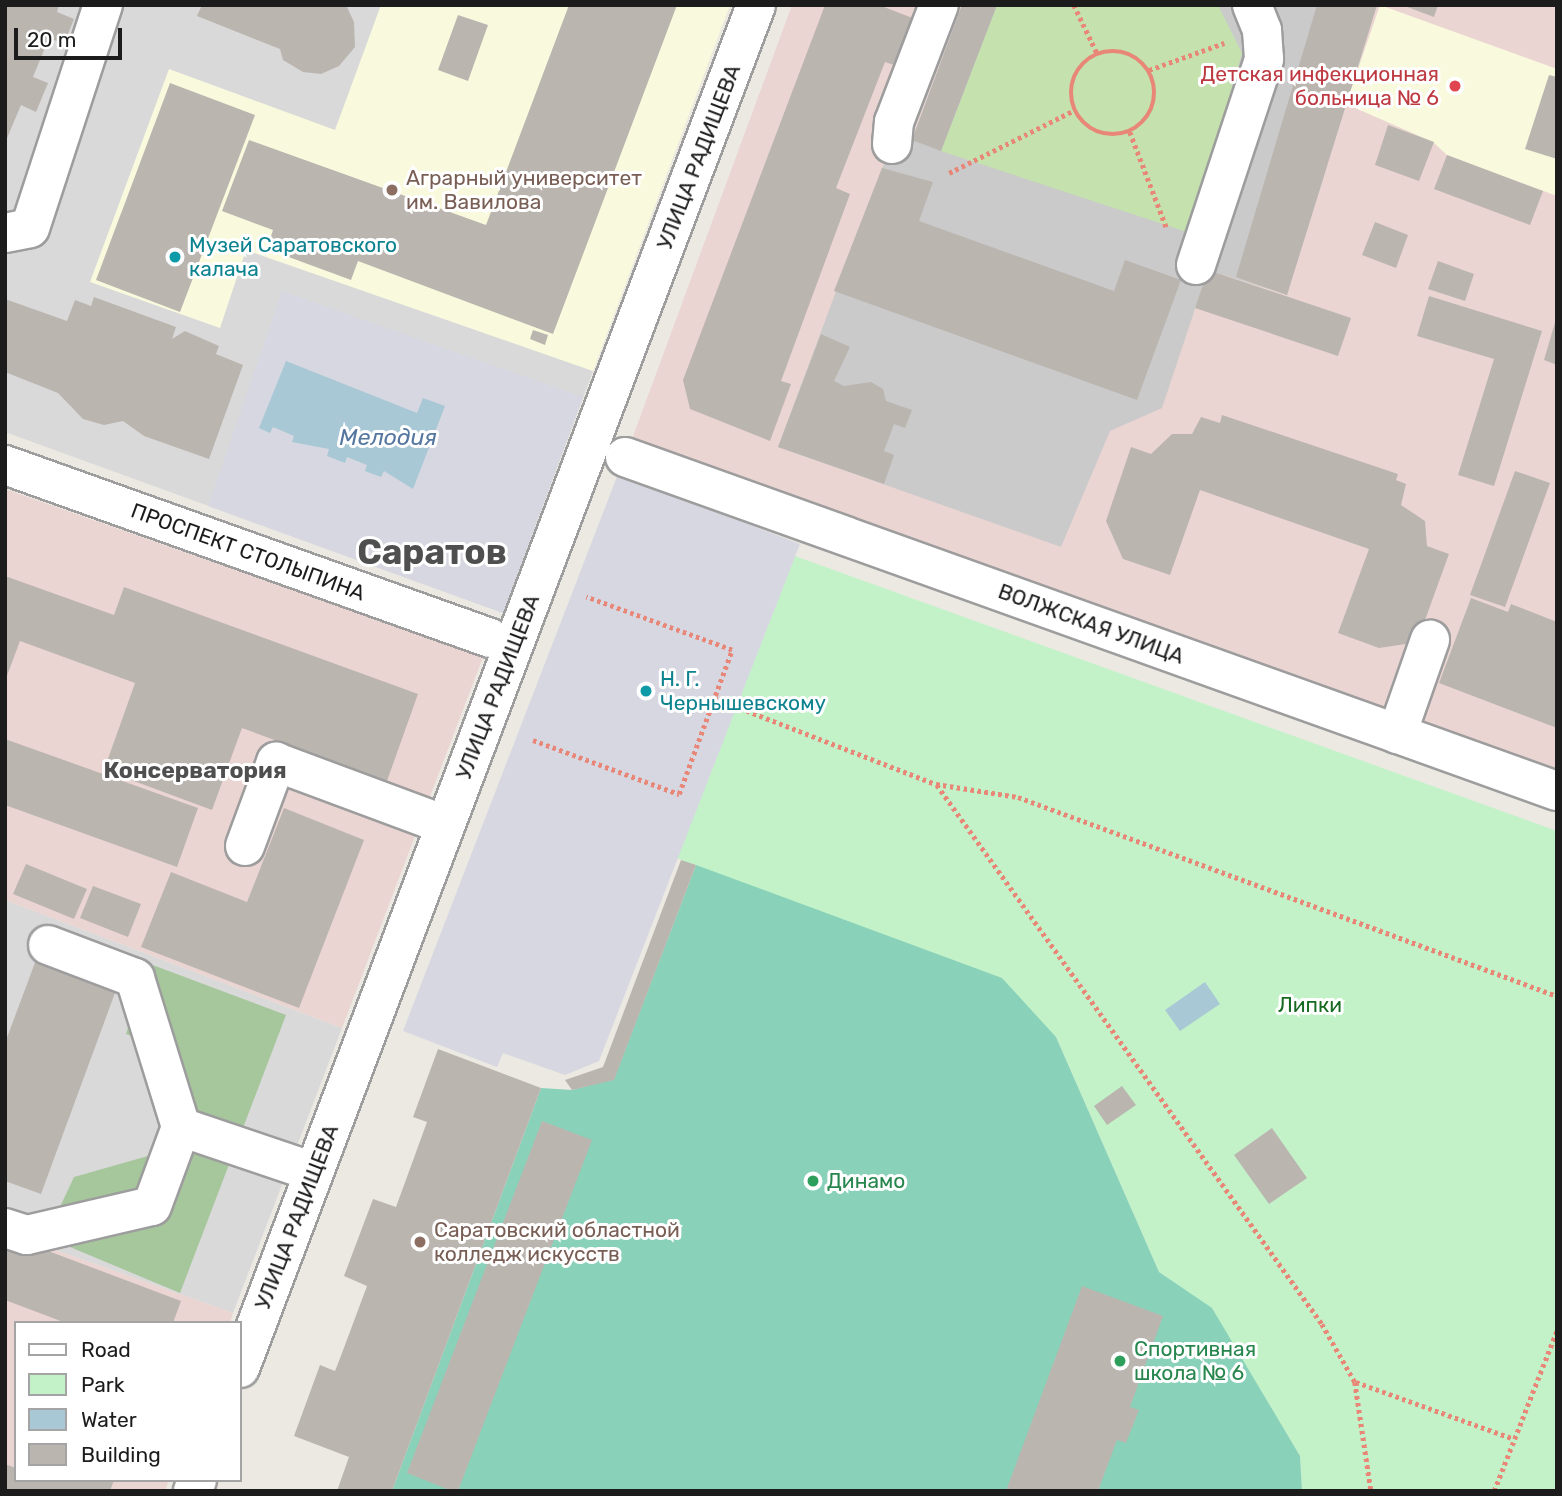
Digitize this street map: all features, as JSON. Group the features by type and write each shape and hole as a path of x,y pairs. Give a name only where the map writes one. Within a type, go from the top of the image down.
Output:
{"street":[{"path":"5,233 30,228 103,5"},
{"name":"УЛИЦА РАДИЩЕВА","path":"242,1363 757,5"},
{"path":"892,144 894,122 939,5"},
{"path":"1196,265 1264,59 1257,17"},
{"name":"ВОЛЖСКАЯ УЛИЦА","path":"625,457 1557,791"},
{"name":"ПРОСПЕКТ СТОЛЫПИНА","path":"5,465 490,638"},
{"path":"1397,734 1430,640"},
{"path":"245,846 276,762 445,825"},
{"path":"5,1228 27,1235 152,1206 181,1126 135,978 48,945"},
{"path":"181,1126 314,1172"}],"path":[{"path":"1074,5 1097,53"},
{"path":"1149,70 1257,17"},
{"path":"1126,52 1149,70 1156,98 1142,124 1130,132 1100,133 1087,127 1075,110 1071,87 1075,73 1097,53 1126,52"},
{"path":"949,173 1075,110"},
{"path":"1130,132 1168,233"},
{"path":"533,740 679,794 732,650 586,597"},
{"path":"714,698 936,784 1018,797 1557,996"},
{"path":"936,784 1322,1324 1355,1382 1371,1491"},
{"path":"1493,1491 1557,1330"},
{"path":"1355,1382 1514,1439"}],"shaded area":[{"path":"5,5 381,5 336,130 246,250 593,371 503,613 5,432"},
{"name":"Аграрный университет им. Вавилова","path":"381,5 730,5 593,371 246,250 220,328 90,282 169,69 335,130"},
{"path":"792,5 1557,5 1557,772 632,439"},
{"path":"962,5 1377,5 1287,295 1208,270 1162,408 1110,431 1061,547 778,447 882,168 900,135 912,139"},
{"name":"Детская инфекционная больница № 6","path":"1380,5 1557,69 1557,196 1447,155 1433,142 1346,104"},
{"path":"282,291 583,397 503,613 208,506"},
{"path":"618,474 800,544 599,1061 565,1075 503,1053 497,1067 403,1031"},
{"path":"5,489 483,657 342,1028 5,900"},
{"path":"5,900 342,1028 233,1313 5,1232"},
{"path":"5,1232 233,1313 231,1321 14,1321 14,1482 168,1482 165,1491 5,1491"}],"green space":[{"path":"997,5 1218,5 1242,53 1190,233 941,151"},
{"name":"Липки","path":"795,556 1557,831 1557,1491 1302,1491 1300,1456 1212,1309 1159,1272 1056,1037 677,858"},
{"name":"Динамо","path":"696,865 1002,978 1056,1037 1159,1272 1212,1308 1300,1456 1302,1491 392,1491 541,1088 572,1090 614,1079"},
{"path":"150,964 286,1015 180,1293 46,1237 74,1177 162,1152 165,1047 126,1034"}],"water":[{"name":"Мелодия","path":"286,361 417,413 423,398 445,406 413,489 384,471 381,477 365,471 367,465 347,457 345,463 327,456 329,449 292,442 294,436 273,427 270,433 259,428"},
{"path":"1205,982 1220,1004 1180,1031 1165,1010"}],"building":[{"path":"5,5 59,5 57,12 74,19 64,44 49,38 33,77 48,83 36,112 21,105 5,143"},
{"path":"202,5 346,5 354,22 355,47 339,66 321,74 303,72 283,60 280,49 197,16"},
{"path":"569,5 677,5 553,334 358,261 351,280 267,249 273,230 222,211 249,140 486,225"},
{"path":"825,5 879,5 915,19 897,66 885,62 836,188 850,194 781,381 791,384 770,441 690,409 683,380"},
{"path":"962,5 997,5 941,151 912,140"},
{"path":"1317,5 1377,5 1287,295 1236,277"},
{"path":"1402,5 1438,5 1434,17"},
{"path":"458,15 488,25 468,81 438,70"},
{"path":"1549,75 1557,77 1557,159 1525,149"},
{"path":"170,83 255,115 180,312 96,280"},
{"path":"1388,125 1434,142 1419,181 1375,165"},
{"path":"1447,155 1543,191 1530,225 1434,189"},
{"path":"882,168 933,182 919,221 1114,291 1125,260 1181,280 1137,400 834,291"},
{"path":"1375,222 1408,235 1396,268 1362,255"},
{"path":"1438,261 1474,274 1465,301 1428,289"},
{"path":"1208,270 1351,318 1338,356 1195,308"},
{"path":"1429,296 1542,331 1494,486 1458,475 1494,359 1417,336"},
{"path":"94,297 176,327 172,339 185,331 219,346 216,354 243,365 209,459 144,436 123,421 104,425 83,419 58,393 5,372 5,299 67,321 75,300 91,306"},
{"path":"1557,319 1557,365 1544,360"},
{"path":"533,330 548,335 545,345 530,339"},
{"path":"821,334 850,347 834,381 844,386 871,382 883,389 886,401 912,410 905,428 894,424 884,451 894,455 884,484 778,447"},
{"path":"1222,415 1398,474 1396,480 1406,484 1401,505 1425,521 1427,546 1449,554 1421,631 1406,644 1379,648 1338,633 1369,549 1200,490 1170,575 1123,559 1106,521 1131,447 1151,454 1172,434 1192,434 1201,417 1220,423"},
{"path":"1515,471 1550,483 1505,607 1470,595"},
{"path":"5,576 114,615 124,587 418,694 387,781 242,728 212,810 104,770 135,683 20,641 5,681"},
{"path":"1471,598 1508,612 1511,604 1557,622 1557,728 1439,683"},
{"path":"5,739 198,808 177,867 5,805"},
{"path":"284,808 364,840 299,1008 141,947 171,872 247,902"},
{"path":"681,860 696,865 614,1080 572,1090 565,1080 603,1067"},
{"path":"26,864 87,889 74,919 13,894"},
{"path":"93,886 141,904 128,937 80,918"},
{"path":"39,952 119,982 41,1194 5,1181 5,1043"},
{"name":"Саратовский областной колледж искусств","path":"438,1049 541,1088 392,1491 337,1491 349,1457 294,1436 320,1365 335,1371 367,1286 344,1276 373,1199 396,1207 427,1122 413,1117"},
{"path":"1122,1086 1136,1105 1107,1125 1094,1106"},
{"path":"542,1121 592,1140 458,1491 452,1491 407,1473"},
{"path":"1272,1128 1307,1178 1269,1204 1234,1155"},
{"path":"11,1237 181,1301 174,1321 61,1321 5,1300 5,1251"},
{"path":"1082,1286 1163,1316 1130,1407 1139,1410 1126,1443 1117,1440 1098,1491 1006,1491"},
{"path":"5,1464 14,1467 14,1482 113,1482 110,1491 5,1491"}],"place":[{"name":"Детская инфекционная больница № 6","path":"1455,86"},
{"name":"Аграрный университет им. Вавилова","path":"392,190"},
{"name":"Музей Саратовского калача","path":"175,257"},
{"name":"Н. Г. Чернышевскому","path":"646,691"},
{"name":"Динамо","path":"813,1181"},
{"name":"Саратовский областной колледж искусств","path":"420,1242"},
{"name":"Спортивная школа № 6","path":"1120,1361"}],"district":[{"name":"Саратов","path":"432,552"},
{"name":"Консерватория","path":"195,770"}]}
